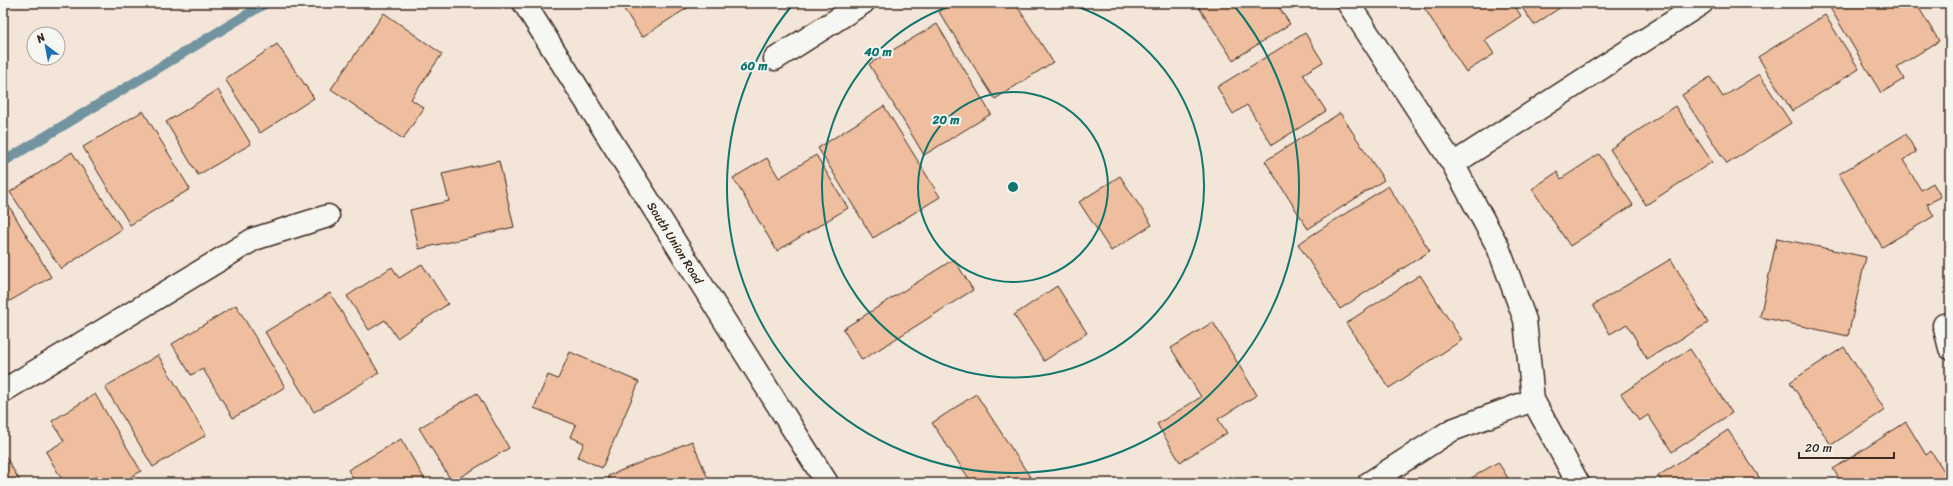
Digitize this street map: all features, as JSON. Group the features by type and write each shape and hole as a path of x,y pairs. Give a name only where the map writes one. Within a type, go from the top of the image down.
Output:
{"street":[{"name":"South Union Road","path":"524,3 827,483"},
{"path":"775,60 863,3"},
{"path":"1348,3 1453,164 1498,247 1525,320 1533,400 1578,483"},
{"path":"1453,164 1702,3"},
{"path":"3,391 254,238 328,216"},
{"path":"1944,325 1950,348"},
{"path":"1369,483 1452,430 1533,400"}],"building":[{"path":"620,3 695,3 642,37"},
{"path":"954,3 1015,3 1053,62 995,99 939,12"},
{"path":"1196,3 1276,3 1290,24 1233,60"},
{"path":"1421,3 1513,3 1521,16 1485,40 1494,54 1466,72"},
{"path":"1519,3 1567,3 1534,25"},
{"path":"1834,3 1916,3 1939,41 1897,67 1904,79 1881,93 1829,6"},
{"path":"384,13 442,54 411,99 424,108 403,139 331,89"},
{"path":"1825,15 1859,69 1792,111 1758,57"},
{"path":"937,24 991,114 924,155 869,64"},
{"path":"1305,33 1323,62 1303,74 1326,111 1272,145 1247,105 1233,114 1217,87"},
{"path":"277,44 314,98 260,133 225,79"},
{"path":"1759,74 1791,123 1727,164 1682,95 1710,77 1723,97"},
{"path":"218,90 251,144 198,175 166,122"},
{"path":"884,106 940,197 873,238 818,148"},
{"path":"1675,106 1712,162 1646,205 1610,149"},
{"path":"143,111 190,189 130,225 83,147"},
{"path":"1340,113 1384,180 1308,229 1265,161"},
{"path":"1906,134 1916,152 1903,160 1921,190 1933,183 1941,197 1927,204 1934,216 1882,247 1839,174"},
{"path":"72,152 122,229 61,269 10,192"},
{"path":"1599,154 1633,205 1570,246 1532,189 1557,172 1561,179"},
{"path":"816,155 848,208 777,251 733,178 767,158 779,178"},
{"path":"499,161 514,227 419,249 410,210 449,201 442,174"},
{"path":"1120,176 1152,225 1111,251 1079,202"},
{"path":"1388,186 1430,251 1340,309 1298,244"},
{"path":"9,206 51,277 3,305 3,210"},
{"path":"1777,238 1866,257 1848,336 1760,317"},
{"path":"954,259 973,290 862,360 843,329"},
{"path":"1671,259 1708,323 1647,359 1627,324 1610,334 1593,305"},
{"path":"422,264 448,304 397,338 385,320 369,330 347,296 392,267 399,278"},
{"path":"1420,275 1462,340 1389,388 1346,323"},
{"path":"1057,286 1087,333 1044,361 1014,315"},
{"path":"330,293 379,373 314,412 265,332"},
{"path":"236,305 285,387 233,418 203,369 191,375 172,344"},
{"path":"1213,322 1257,395 1218,419 1227,433 1180,462 1157,424 1201,397 1171,348"},
{"path":"1844,347 1885,410 1831,445 1790,382"},
{"path":"1690,349 1732,413 1672,452 1648,415 1639,421 1621,394"},
{"path":"570,352 639,382 602,468 578,457 584,443 571,437 576,425 534,408 548,375 558,379"},
{"path":"158,355 206,435 153,467 105,387"},
{"path":"477,393 509,448 452,482 419,428"},
{"path":"95,394 141,471 121,483 101,483 97,476 84,483 64,483 46,452 64,441 52,421"},
{"path":"976,394 1034,483 972,483 932,423"},
{"path":"1906,422 1926,455 1931,451 1950,480 1950,483 1842,483 1833,469"},
{"path":"1728,430 1763,483 1663,483 1658,476"},
{"path":"401,439 427,483 356,483 348,470"},
{"path":"692,441 710,483 611,483 608,476"},
{"path":"3,452 21,483 3,483"},
{"path":"1498,462 1511,483 1463,483"}],"waterway":[{"path":"3,162 266,3"}]}
